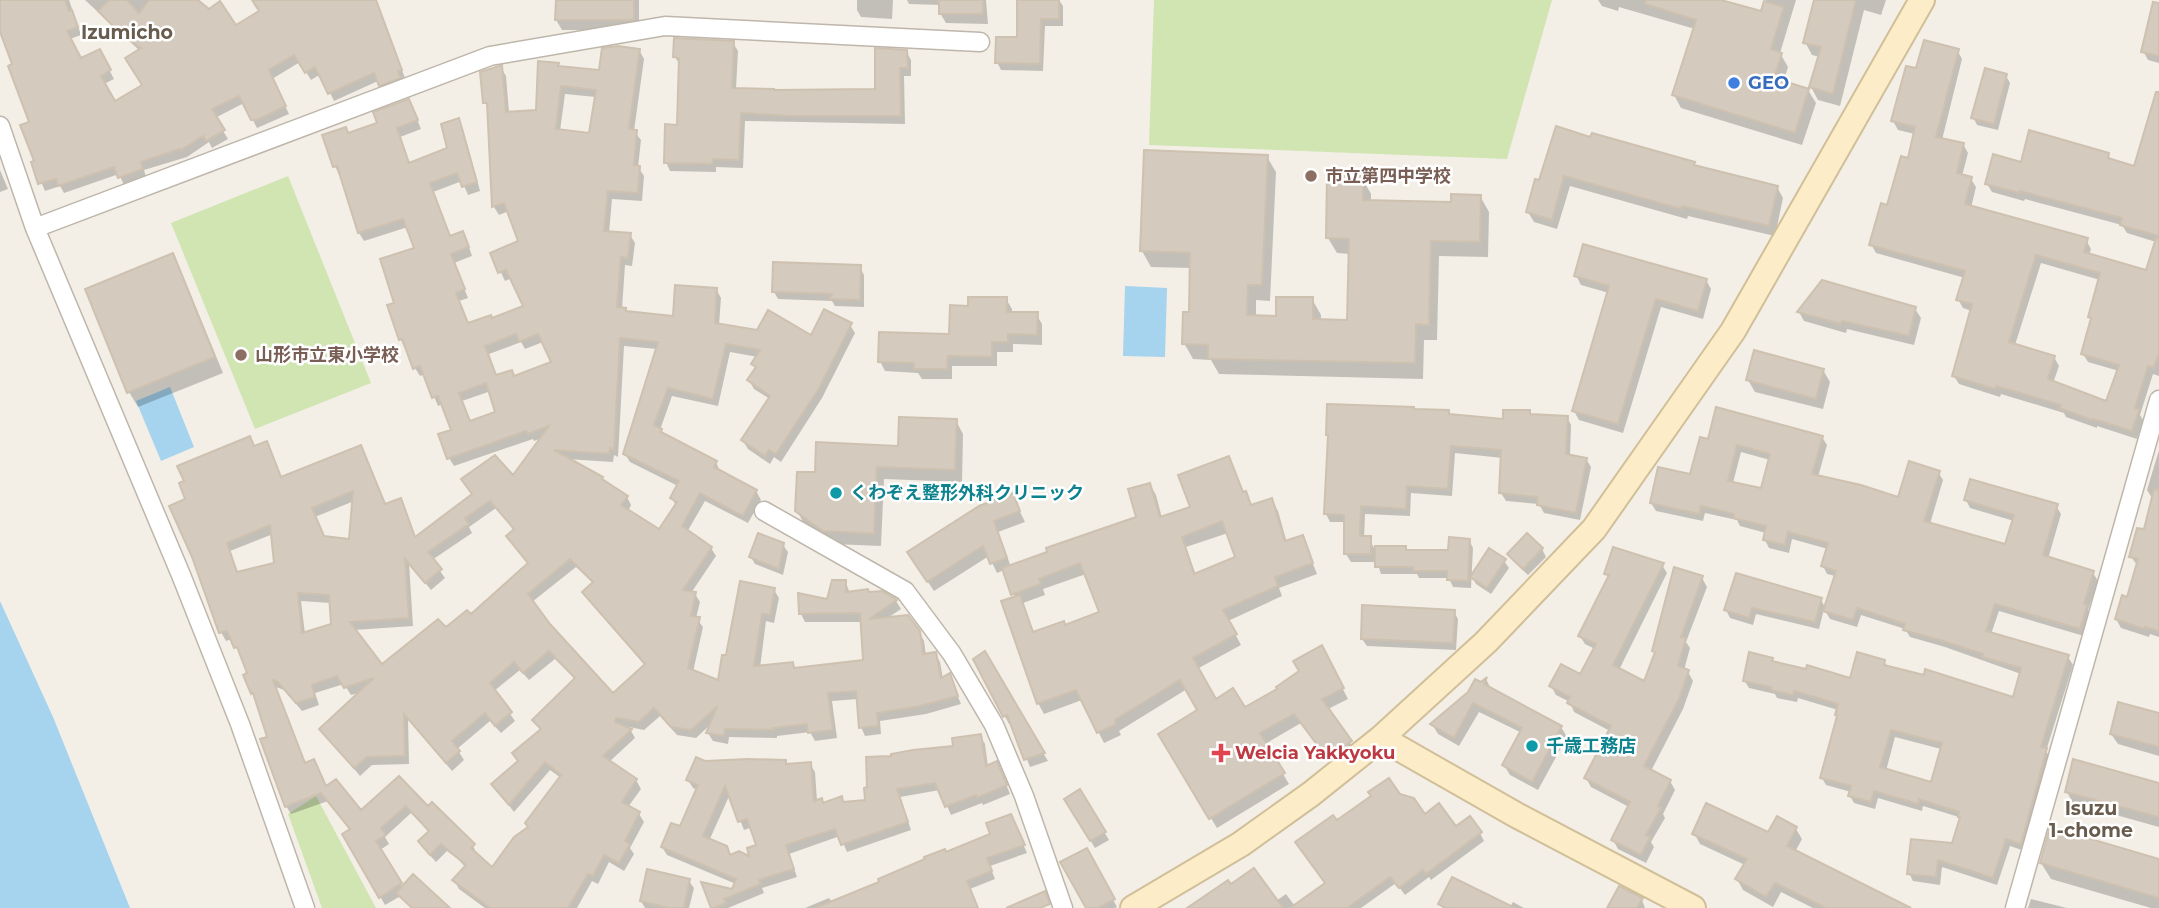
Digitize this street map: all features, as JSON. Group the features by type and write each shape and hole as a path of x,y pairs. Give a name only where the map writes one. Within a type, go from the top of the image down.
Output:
{"street":[{"path":"1133,908 1241,844 1311,794 1381,738 1486,642 1594,529 1733,331 1922,0"},
{"path":"35,228 490,56 665,26 980,42"},
{"path":"0,126 35,228 181,575 240,724 306,908"},
{"path":"2015,908 2159,400"},
{"path":"764,511 905,591 952,654 993,725 1024,796 1063,908"},
{"path":"1381,738 1518,816 1693,908"}],"green space":[{"path":"1154,0 1552,0 1507,159 1149,145"},
{"path":"288,176 371,383 255,429 171,223"},
{"path":"316,796 376,908 322,908 288,814"}],"water":[{"path":"1125,286 1167,288 1165,357 1123,356"},
{"path":"170,387 194,447 161,461 136,401"},
{"path":"0,601 53,717 130,908 0,908"}],"building":[{"path":"0,0 65,0 78,27 67,31 81,58 100,49 111,70 101,76 115,101 142,85 125,58 141,48 124,37 98,11 109,0 127,0 139,13 149,0 198,0 209,9 220,1 236,25 259,11 252,0 376,0 402,70 398,71 401,78 379,86 374,73 328,94 315,67 305,73 294,55 269,70 286,106 257,120 251,120 239,96 212,109 225,130 206,141 203,136 181,150 141,162 143,169 118,178 114,167 58,186 56,179 38,184 31,162 34,161 20,125 29,122 8,66 12,64 0,32"},
{"path":"556,0 634,0 634,20 555,20"},
{"path":"939,0 983,0 983,14 939,14"},
{"path":"1017,0 1059,0 1059,19 1041,19 1040,64 995,63 996,37 1017,37"},
{"name":"GEO","path":"1646,0 1721,0 1761,11 1764,1 1784,7 1771,49 1782,53 1774,78 1809,89 1795,133 1672,95 1696,20 1645,4"},
{"path":"1814,0 1856,0 1833,94 1809,87 1821,47 1803,43"},
{"path":"2153,2 2159,3 2159,56 2141,52"},
{"path":"674,38 734,41 732,88 875,89 875,48 907,50 908,68 900,68 901,116 741,113 739,160 713,159 712,164 664,163 665,124 677,125 679,58 673,57"},
{"path":"1924,40 1959,49 1936,137 1964,143 1957,173 1972,177 1965,204 2088,238 2084,252 2146,270 2156,238 2159,239 2159,353 2154,368 2148,366 2135,408 2139,410 2132,431 2059,408 2061,405 1952,376 1972,304 1956,300 1965,271 1869,245 1881,203 1887,205 1901,156 1908,158 1915,127 1891,121 1906,66 1916,68","holes":["2036,255 2100,273 2081,354 2119,365 2106,401 2048,379 2055,356 2009,342"]},
{"path":"618,46 640,49 629,129 637,130 634,165 640,166 638,193 608,191 604,231 631,233 628,258 621,257 617,307 626,308 626,311 673,316 675,285 717,288 715,323 757,330 768,310 811,335 824,309 852,323 818,390 776,454 769,450 765,456 741,440 770,396 747,380 756,367 751,364 760,350 726,344 713,399 668,388 654,425 662,429 661,432 717,461 714,467 757,490 743,516 700,493 682,526 712,547 683,590 696,592 691,616 700,617 688,668 718,680 722,655 726,655 740,581 775,588 770,615 762,614 754,666 793,662 794,668 863,660 860,613 799,614 798,593 827,599 832,580 846,580 846,592 868,589 869,592 882,591 897,600 869,619 908,615 920,631 923,654 936,652 941,678 950,673 958,696 877,713 878,726 859,728 856,691 828,693 833,730 808,733 807,724 773,728 774,730 725,729 724,736 706,733 717,707 691,730 671,727 654,708 639,722 616,718 615,722 632,729 603,756 637,779 622,802 640,812 625,841 630,844 619,863 604,855 593,876 588,874 568,908 490,908 452,880 466,865 441,844 430,855 418,841 429,831 406,806 381,828 386,835 376,841 402,883 379,898 342,834 350,829 321,793 285,807 260,739 267,737 253,693 251,694 243,675 247,673 237,647 234,648 227,631 219,633 192,557 169,506 185,499 179,483 184,481 177,466 250,436 254,446 267,441 281,477 361,445 385,504 401,498 415,537 472,494 461,479 495,455 513,475 549,426 528,434 526,431 447,459 438,434 451,430 438,396 432,398 420,366 413,369 387,305 394,303 380,259 414,248 403,219 358,233 337,166 333,167 322,135 346,127 348,133 377,123 373,112 409,99 418,120 397,128 409,163 447,148 441,124 459,118 477,182 462,187 457,173 430,183 450,236 463,231 469,247 451,254 465,289 456,293 468,323 491,315 492,318 523,306 506,270 498,273 490,253 518,241 504,203 492,207 487,103 483,103 480,72 502,65 506,112 536,110 538,61 599,70 602,48","holes":["561,86 596,90 589,133 556,129","516,334 519,342 538,334 551,362 514,376 512,370 496,375 485,346","620,338 658,342 623,454 679,481 670,498 677,502 659,529 621,505 628,496 602,479 603,477 554,450 609,454 610,448 614,450","486,383 495,412 470,421 459,393","353,491 349,539 324,536 312,508","490,501 514,529 506,536 528,563 471,614 467,610 446,627 438,619 382,664 350,622 409,618 405,559 425,583 442,569 428,552 469,524 465,518","270,525 274,563 237,572 227,543","570,559 593,582 582,592 645,664 613,693 550,624 528,594","298,593 329,595 331,624 302,633","549,651 575,678 532,720 541,729 512,753 518,761 491,784 509,805 545,762 561,775 525,823 528,827 514,837 492,867 471,848 475,844 432,802 428,806 399,776 361,810 336,779 326,786 314,759 305,763 273,680 278,682 296,703 315,697 312,685 337,676 344,688 374,678 319,729 354,768 367,757 405,756 404,714 446,763 460,751 452,741 485,713 495,726 512,712 490,683 514,662 523,673"]},
{"path":"1985,68 2007,74 1994,124 1971,118"},
{"path":"2156,92 2159,92 2159,236 2120,225 2122,218 1985,184 1993,154 2021,162 2029,130 2109,153 2108,158 2134,166"},
{"path":"1556,126 1590,137 1592,133 1695,162 1694,165 1778,186 1769,226 1682,206 1681,209 1564,176 1552,220 1526,212 1535,179 1539,180"},
{"path":"1144,150 1268,155 1262,285 1248,285 1247,315 1276,316 1276,297 1313,297 1313,319 1347,320 1349,239 1326,238 1327,175 1363,176 1363,200 1451,202 1451,194 1481,195 1480,242 1431,241 1429,325 1416,324 1415,363 1208,359 1208,345 1182,344 1183,312 1189,312 1190,253 1140,251"},
{"path":"1583,244 1707,279 1698,311 1656,299 1618,424 1572,411 1609,286 1574,276"},
{"path":"173,253 215,357 127,393 85,289"},
{"path":"773,262 861,265 860,300 829,299 832,294 772,292"},
{"path":"1822,280 1916,307 1909,336 1842,321 1841,324 1797,312"},
{"path":"968,297 1007,297 1007,312 1038,312 1037,335 1008,334 1008,342 992,342 992,357 948,356 947,369 914,369 914,363 878,362 879,332 949,334 950,305 968,306"},
{"path":"1754,350 1824,369 1816,399 1746,380"},
{"path":"1327,404 1414,407 1449,410 1449,414 1503,419 1503,410 1530,410 1530,414 1568,416 1566,454 1587,458 1576,513 1537,505 1537,497 1499,493 1501,450 1451,446 1448,489 1407,486 1406,509 1361,506 1360,536 1371,536 1371,554 1344,554 1344,515 1324,514"},
{"path":"1716,407 1823,436 1812,474 1898,497 1909,461 1940,471 1924,521 2005,544 2014,515 1964,500 1970,479 2058,504 2043,555 2094,571 2080,629 1995,604 1986,631 2069,655 2041,747 2047,748 2021,844 2006,839 1993,878 1938,860 1936,877 1907,874 1911,839 1952,843 1959,812 1919,799 1918,804 1874,791 1871,802 1848,796 1851,786 1820,778 1838,704 1794,691 1793,695 1743,681 1749,652 1773,658 1772,661 1806,669 1807,665 1850,678 1857,652 1885,660 1884,665 1924,675 1925,669 2013,697 2021,668 1903,630 1905,624 1857,608 1853,620 1823,611 1836,571 1821,566 1828,543 1788,532 1785,545 1763,540 1766,526 1733,518 1734,514 1701,506 1699,514 1650,503 1658,467 1690,474 1700,437 1708,439","holes":["1737,445 1770,454 1761,488 1728,481","1891,730 1942,743 1931,782 1880,767"]},
{"path":"899,417 957,419 955,470 877,467 874,534 823,531 795,511 797,472 815,472 816,442 898,446"},
{"path":"1229,456 1251,505 1272,498 1285,541 1303,535 1313,563 1275,577 1278,586 1223,610 1237,634 1193,658 1216,699 1233,688 1245,707 1277,689 1276,687 1299,671 1293,661 1322,645 1344,688 1322,699 1352,741 1327,758 1294,714 1260,733 1285,773 1209,819 1158,734 1197,710 1180,680 1115,720 1116,724 1097,733 1076,690 1037,704 1001,601 1020,595 1033,632 1064,621 1065,625 1099,612 1080,563 1039,579 1041,584 1011,595 1002,568 1047,552 1046,548 1136,517 1128,489 1150,483 1160,517 1190,507 1178,475","holes":["1222,521 1235,557 1194,574 1182,537"]},
{"path":"2154,489 2159,490 2159,631 2115,619 2122,595 2127,597 2138,559 2129,557 2137,528 2144,529"},
{"path":"1013,493 1020,511 994,521 1007,558 990,564 983,546 927,582 907,552 979,506"},
{"path":"758,533 784,543 779,569 749,557"},
{"path":"1527,533 1543,548 1523,569 1507,554"},
{"path":"1449,537 1470,539 1468,581 1447,580 1447,571 1413,571 1413,567 1375,567 1375,546 1406,546 1406,550 1448,550"},
{"path":"1613,547 1664,563 1613,665 1644,681 1655,652 1652,651 1674,567 1703,576 1681,637 1686,638 1678,666 1689,670 1679,699 1644,766 1671,780 1658,806 1661,808 1646,835 1650,837 1641,855 1611,840 1630,802 1584,778 1611,726 1567,703 1570,697 1549,686 1561,664 1580,674 1596,644 1578,636 1609,575 1604,574"},
{"path":"1489,548 1506,559 1487,588 1470,577"},
{"path":"1736,573 1822,598 1815,622 1752,608 1749,618 1724,610"},
{"path":"1362,605 1455,610 1453,643 1361,639"},
{"path":"985,651 1045,753 1024,760 1007,715 1003,717 973,659"},
{"path":"1487,677 1484,684 1562,726 1532,782 1502,765 1522,728 1473,703 1454,738 1430,724 1468,692 1475,679 1481,682"},
{"path":"2118,702 2159,713 2159,747 2110,734"},
{"path":"981,734 986,766 997,761 1007,785 977,798 976,795 945,807 935,783 897,789 908,822 841,845 835,829 786,845 794,869 759,880 761,884 724,899 726,903 714,908 711,908 701,882 732,889 736,879 661,847 671,823 680,826 698,785 686,780 696,757 705,761 748,759 786,760 786,764 811,762 814,801 822,798 823,803 842,796 843,802 865,800 866,757 891,756 913,750 953,746 952,738","holes":["725,786 738,822 747,819 756,845 747,848 749,856 739,851 730,855 727,846 703,836"]},
{"path":"2073,759 2159,783 2159,817 2065,792"},
{"path":"1389,778 1400,794 1414,798 1425,814 1439,803 1456,826 1470,816 1482,832 1426,874 1423,870 1399,888 1390,877 1347,908 1290,908 1325,883 1295,842 1333,815 1337,820 1371,796 1368,792"},
{"path":"1080,789 1106,832 1090,841 1064,799"},
{"path":"1706,803 1768,832 1777,816 1797,827 1787,846 1911,908 1826,908 1775,883 1766,897 1735,879 1747,859 1692,834"},
{"path":"1011,814 1025,845 987,858 992,871 967,881 978,908 815,908 879,882 878,879 925,859 924,857 945,849 946,852 990,834 986,823"},
{"path":"2050,827 2159,859 2159,898 2040,863"},
{"path":"1087,848 1115,899 1098,908 1086,908 1060,862"},
{"path":"1254,868 1283,908 1187,908 1228,880 1231,884"},
{"path":"647,869 690,879 684,908 669,908 640,901"},
{"path":"413,874 450,908 412,908 396,893"},
{"path":"1452,877 1515,908 1446,908 1438,904"},
{"path":"1619,886 1643,898 1637,908 1607,908"},
{"path":"1045,891 1050,904 1040,908 1006,908"}],"place":[{"name":"GEO","path":"1734,83"},
{"name":"市立第四中学校","path":"1311,176"},
{"name":"山形市立東小学校","path":"241,355"},
{"name":"くわぞえ整形外科クリニック","path":"836,493"},
{"name":"千歳工務店","path":"1532,746"},
{"name":"Welcia Yakkyoku","path":"1221,753"}],"district":[{"name":"Izumicho","path":"127,32"},
{"name":"Isuzu 1-chome","path":"2091,819"}]}
